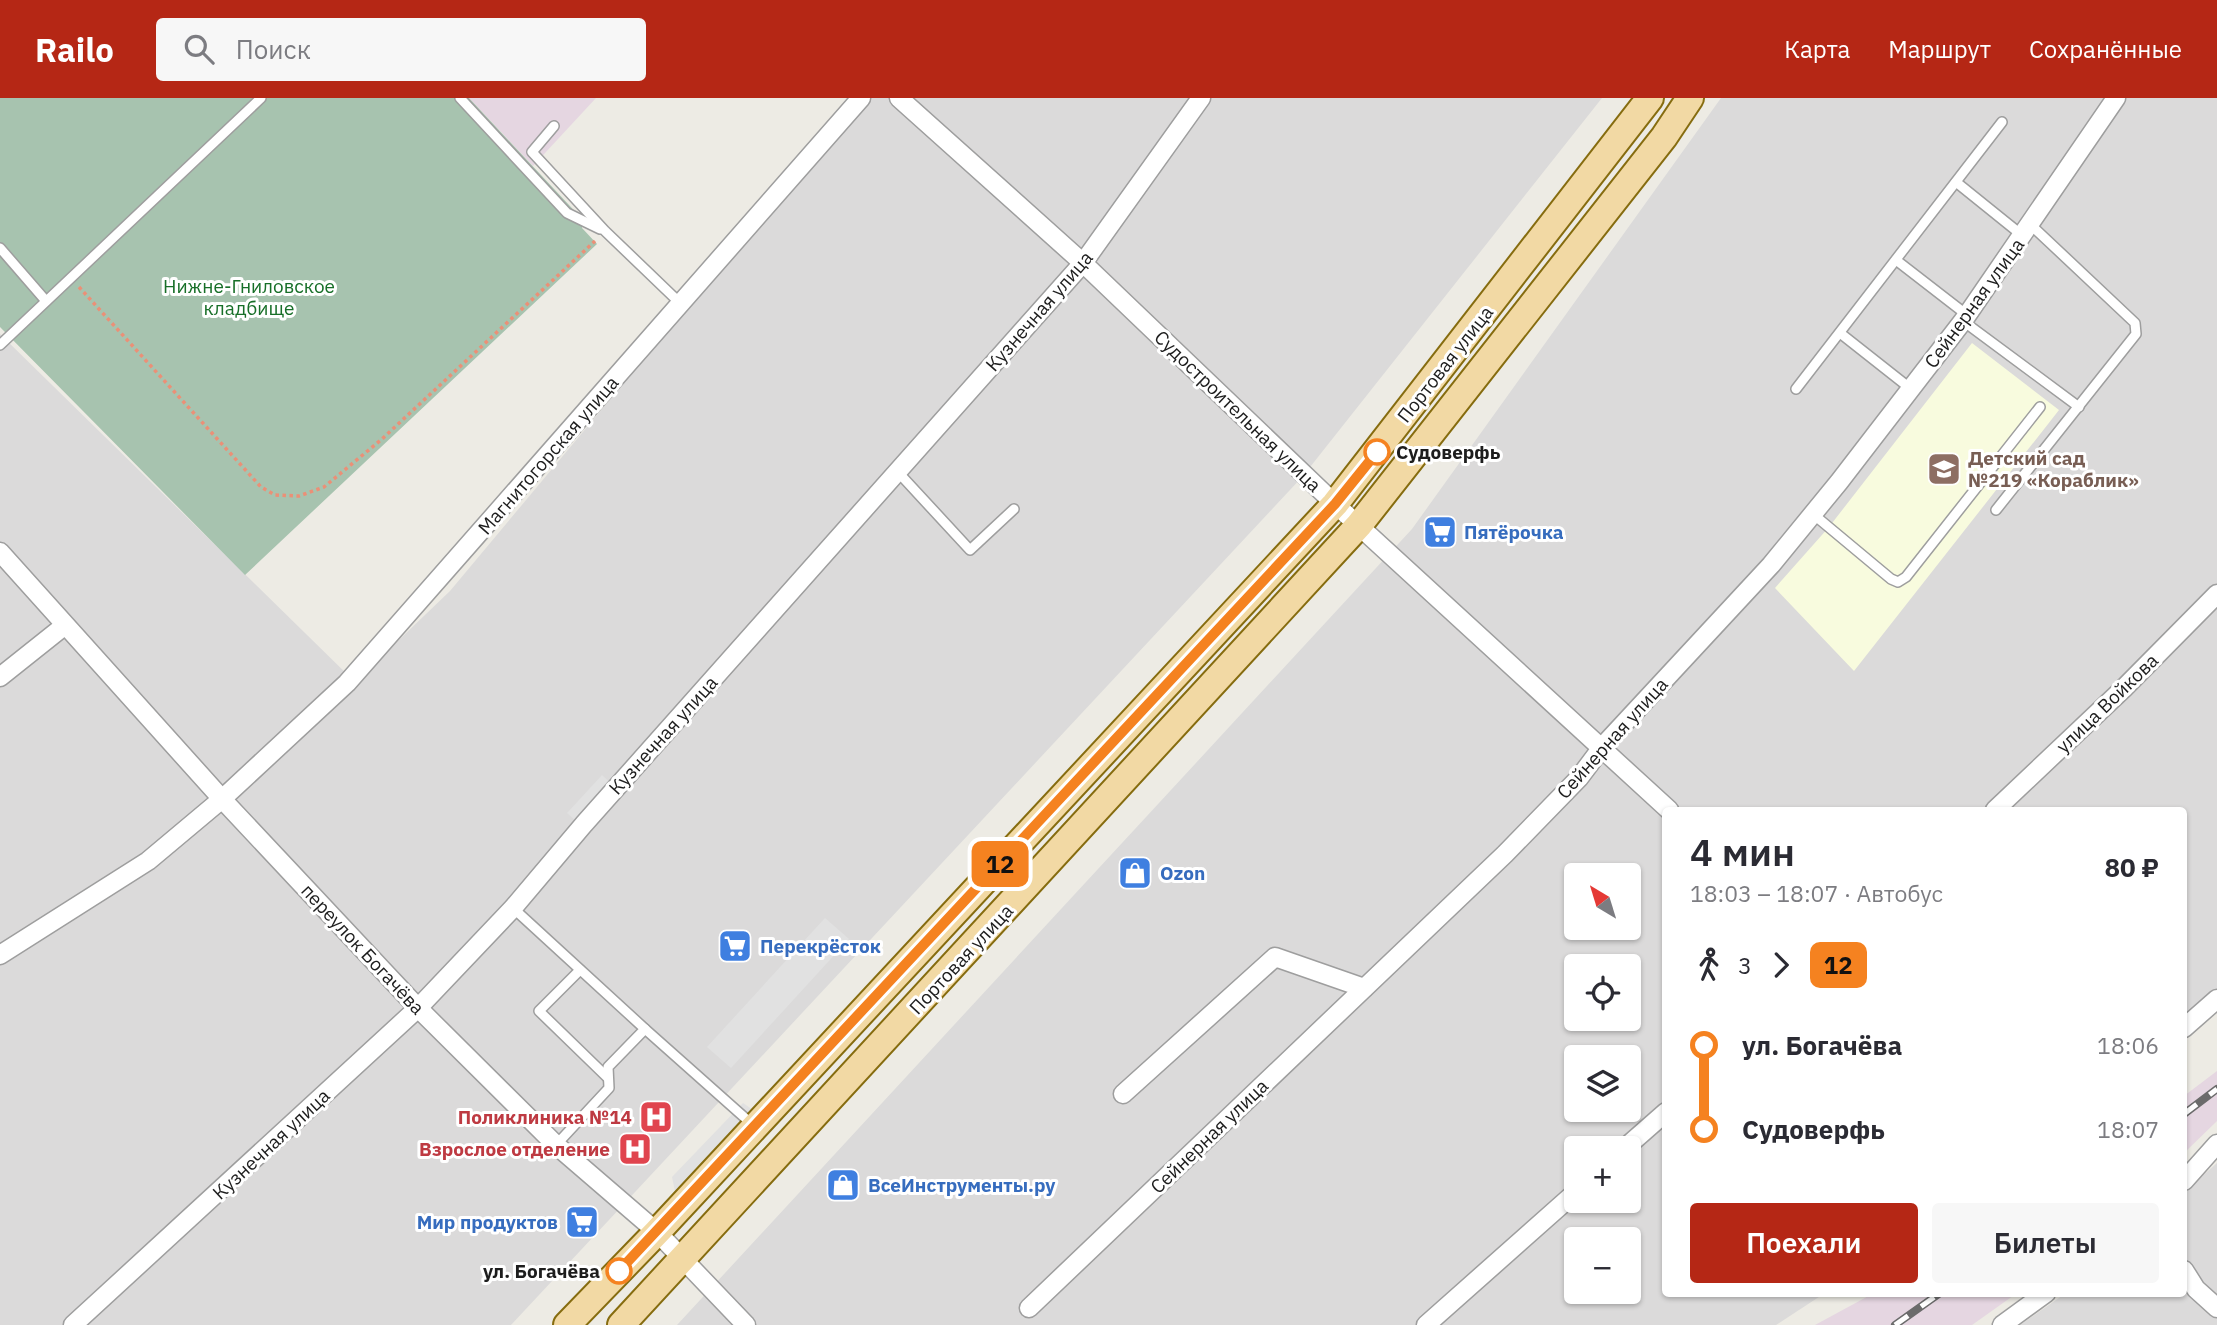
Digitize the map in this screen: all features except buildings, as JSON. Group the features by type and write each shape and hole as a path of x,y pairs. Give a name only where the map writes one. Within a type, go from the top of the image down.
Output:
{"main road":[{"name":"Портовая улица","path":"567,1325 657,1232 1335,504 1650,98"},
{"name":"Портовая улица","path":"621,1325 684,1260 1359,525 1656,148 1690,98"}],"street":[{"name":"Магнитогорская улица","path":"0,955 148,861 222,799 347,683 862,98"},
{"name":"Судостроительная улица","path":"900,98 1083,263 1335,504 1603,746 1666,807"},
{"name":"Кузнечная улица","path":"73,1325 418,1009 513,908 584,824 1083,263 1201,98"},
{"name":"Сейнерная улица","path":"1029,1308 1505,854 1578,778 1603,746 1771,565 1965,318 2116,98"},
{"name":"переулок Богачёва","path":"0,552 222,799 418,1009 556,1145 657,1232 747,1325"},
{"name":"улица Войкова","path":"1998,807 2124,688 2217,594"},
{"path":"0,677 64,626"},
{"path":"1123,1094 1275,957 1364,988"},
{"path":"2187,1025 2217,999"},
{"path":"1639,1136 1662,1116"},
{"path":"2187,1178 2217,1144"},
{"path":"1426,1325 1564,1203"},
{"path":"2187,1275 2196,1289 2217,1308"},
{"path":"2002,1325 2040,1297"}],"lane":[{"path":"0,345 261,98"},
{"path":"460,98 567,214 605,231"},
{"path":"1796,389 2002,122"},
{"path":"554,126 532,152 605,231 681,304"},
{"path":"1956,183 2027,230 2135,323 2136,334 1996,510"},
{"path":"0,248 46,301"},
{"path":"1896,260 2079,407"},
{"path":"1840,333 1911,388"},
{"path":"1812,514 1898,582 1906,577 2040,407"},
{"path":"897,471 970,550 1014,509"},
{"path":"513,908 755,1127"},
{"path":"580,970 539,1011 608,1078"},
{"path":"556,1145 609,1088 608,1067 645,1029"}],"path":[{"path":"71,277 261,487 275,495 299,496 324,487 382,439 605,231"}],"shaded area":[{"path":"469,98 596,98 533,166"},
{"path":"862,98 1602,98 1303,476 511,1325 0,1325 0,334 355,682 450,591"},
{"path":"1721,98 2217,98 2217,994 2187,1017 2187,807 1662,807 1662,1297 1819,1297 1776,1325 677,1325 1412,529"},
{"name":"Детский сад №219 «Кораблик»","path":"1972,343 2059,410 1854,671 1775,588 1829,527"},
{"path":"602,775 613,785 578,823 567,813"},
{"path":"825,918 849,939 731,1068 707,1047"},
{"path":"2217,1071 2217,1121 2187,1150 2187,1094"},
{"path":"743,1103 756,1112 676,1196 672,1177"},
{"path":"2217,1163 2217,1325 2020,1325 2060,1297 2187,1297 2187,1189"},
{"path":"1867,1297 2011,1297 1972,1325 1815,1325"}],"green space":[{"name":"Нижне-Гниловское кладбище","path":"0,98 469,98 583,220 582,228 597,244 245,575 0,327"}],"railway":[{"path":"2187,1112 2217,1089"},
{"path":"1895,1325 1934,1297"}],"bus line":[{"name":"12","path":"619,1271 1335,504 1377,452"}],"place":[{"name":"Судоверфь","path":"1377,452"},
{"name":"Детский сад №219 «Кораблик»","path":"1944,469"},
{"name":"Пятёрочка","path":"1440,532"},
{"name":"Ozon","path":"1135,873"},
{"name":"Перекрёсток","path":"735,946"},
{"name":"Поликлиника №14","path":"656,1117"},
{"name":"Взрослое отделение","path":"635,1149"},
{"name":"ВсеИнструменты.ру","path":"843,1185"},
{"name":"Мир продуктов","path":"582,1222"},
{"name":"ул. Богачёва","path":"619,1271"}]}
